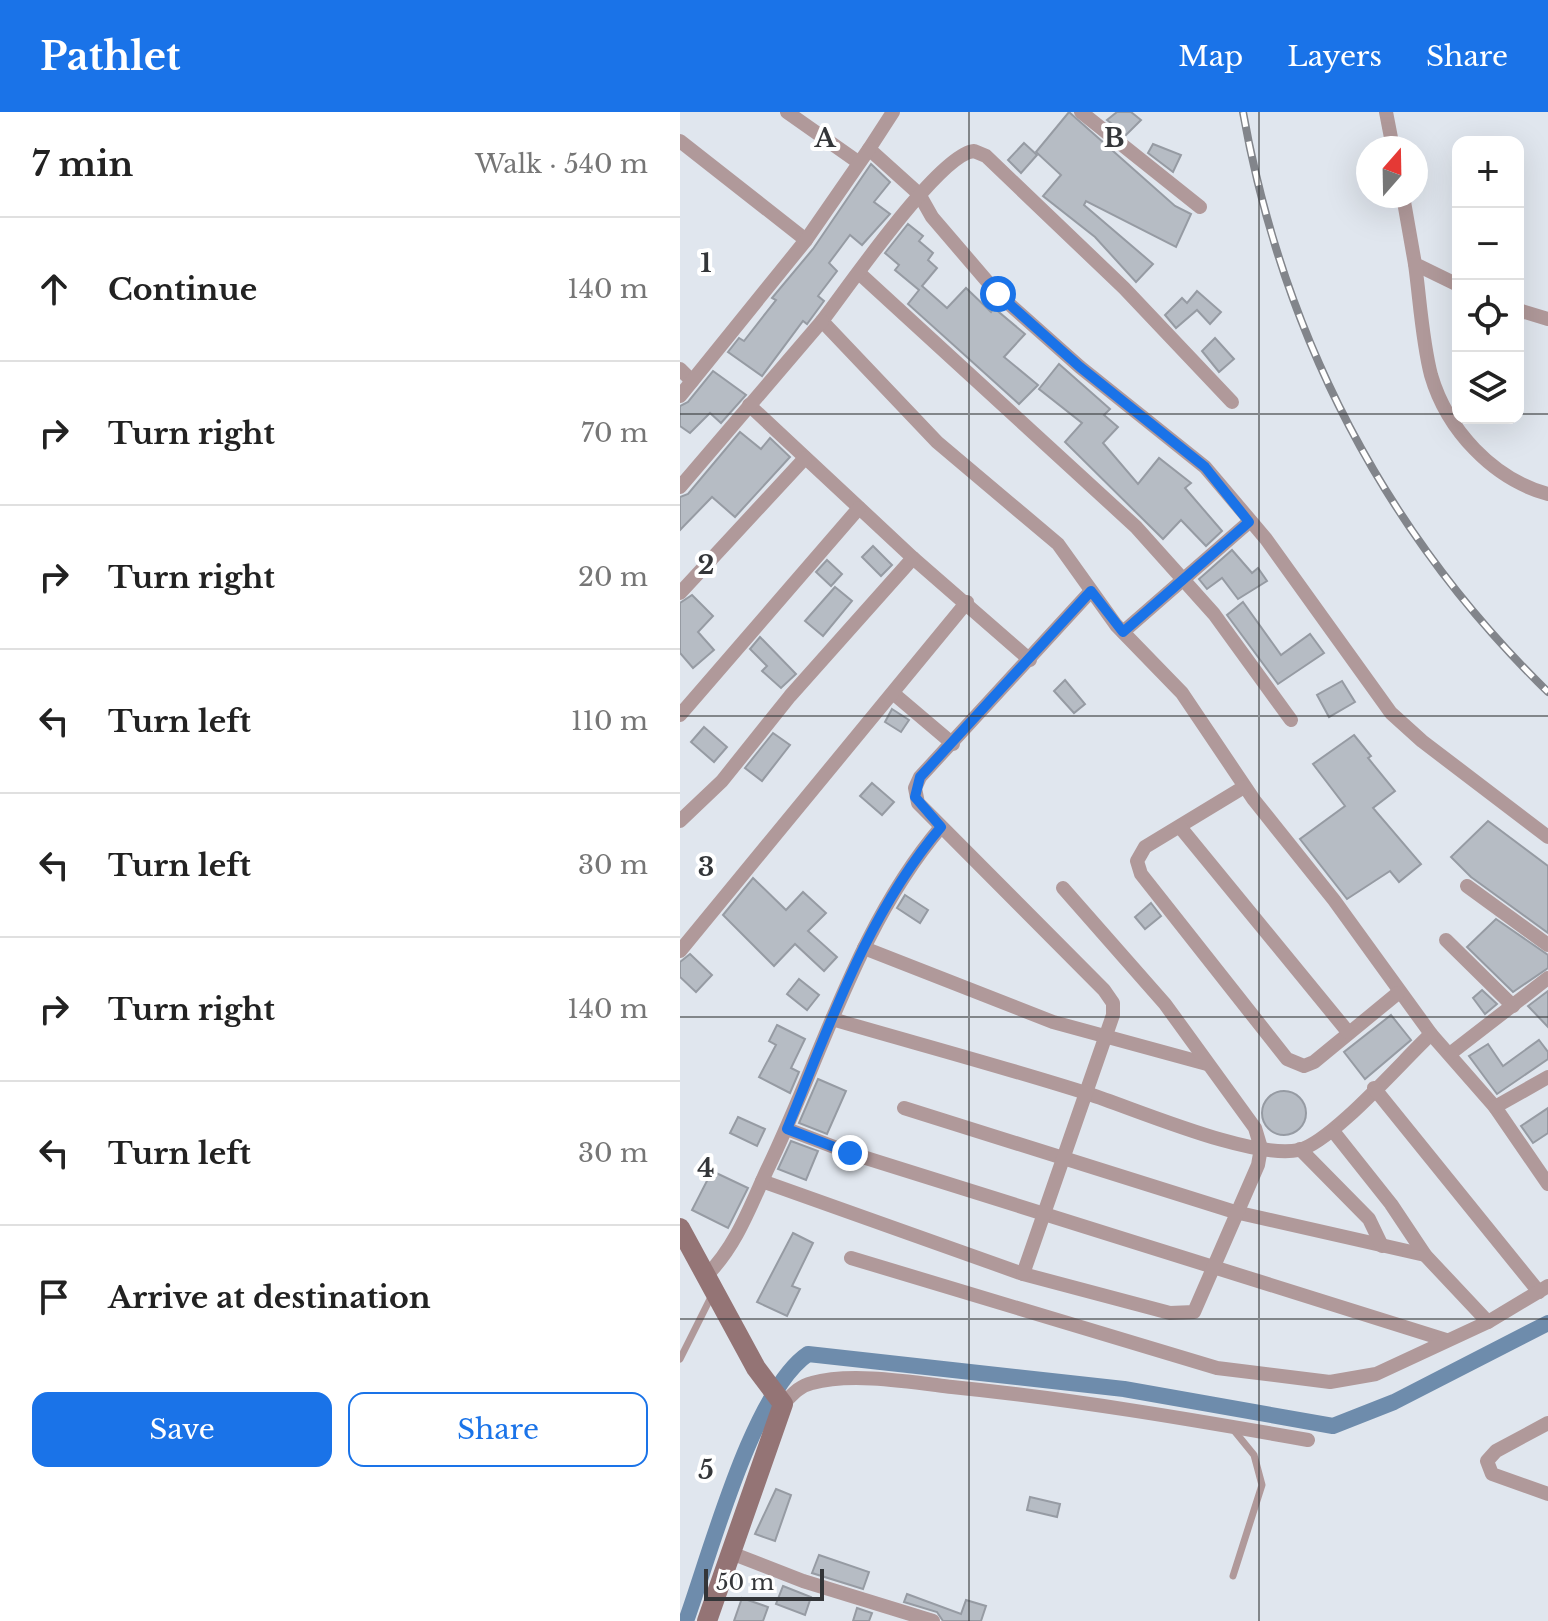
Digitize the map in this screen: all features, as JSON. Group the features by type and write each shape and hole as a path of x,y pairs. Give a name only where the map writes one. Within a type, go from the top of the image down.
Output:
{"main road":[{"path":"680,1228 756,1368 776,1394 731,1553 707,1621"}],"street":[{"path":"787,112 858,162"},
{"path":"680,396 806,240 893,112"},
{"path":"1081,112 1200,207"},
{"path":"1386,112 1391,136"},
{"path":"680,141 806,240"},
{"path":"869,149 919,194 932,217 998,294 1080,367 1205,467 1308,595 1360,674 1391,713 1422,741 1548,837"},
{"path":"680,487 822,321 919,194 967,152 986,156 1124,288 1232,402"},
{"path":"1405,208 1431,374 1442,404 1461,434 1489,463 1528,488 1548,494"},
{"path":"1415,264 1452,282"},
{"path":"859,273 1136,527 1214,614 1291,720"},
{"path":"1524,312 1548,319"},
{"path":"822,321 937,442 1058,544 1123,632 1182,693 1244,787 1334,900 1398,993 1495,1107 1548,1184"},
{"path":"680,369 692,381"},
{"path":"749,405 913,558 1030,660"},
{"path":"680,593 805,458"},
{"path":"680,715 859,508"},
{"path":"1123,632 1249,522"},
{"path":"680,821 722,781 790,696 913,558"},
{"path":"1023,1274 1114,1010 1104,990 918,803 915,788 920,777 1091,591"},
{"path":"680,951 967,602"},
{"path":"894,694 953,744"},
{"path":"1244,787 1145,847 1139,855 1138,868 1287,1059 1304,1066 1314,1062 1398,993"},
{"path":"710,1283 728,1253 787,1129 864,948 921,851 941,827"},
{"path":"1180,827 1348,1032"},
{"path":"1467,886 1548,945"},
{"path":"762,1181 1023,1274 1186,1314 1200,1305 1235,1212 1253,1178 1261,1148 1243,1107 1207,1064 1165,1004 1063,888"},
{"path":"1446,940 1513,1006"},
{"path":"864,948 1104,1039 1207,1064"},
{"path":"1451,1053 1548,978"},
{"path":"832,1019 1261,1148 1300,1149 1333,1131 1431,1034"},
{"path":"1495,1107 1548,1077"},
{"path":"851,1258 1217,1368 1330,1382 1376,1374 1488,1322 1544,1289 1374,1088"},
{"path":"904,1108 1063,1155 1235,1212 1425,1255"},
{"path":"787,1129 850,1153 1446,1340"},
{"path":"1333,1131 1391,1204 1425,1255 1488,1322"},
{"path":"1300,1149 1369,1219 1382,1246"},
{"path":"776,1394 835,1379 913,1382 1080,1400 1308,1440"},
{"path":"1548,1423 1496,1451 1487,1461 1492,1474 1548,1494"},
{"path":"731,1553 803,1581 933,1621"}],"lane":[{"path":"680,1359 710,1283"},
{"path":"1230,1426 1254,1455 1262,1485 1233,1576"}],"building":[{"path":"1069,112 1175,206 1191,214 1176,247 1086,201 1084,205 1153,264 1136,282 1095,237 1043,196 1061,175 1036,152"},
{"path":"1117,112 1131,112 1141,120 1126,135 1107,120"},
{"path":"1024,143 1037,155 1021,173 1008,160"},
{"path":"1153,144 1181,155 1173,172 1148,153"},
{"path":"871,164 890,182 874,202 890,214 862,245 850,235 829,263 837,271 818,296 824,301 807,324 803,321 762,376 728,352 739,338 744,341 776,300 772,298 813,249"},
{"path":"908,224 923,236 919,241 933,253 928,260 937,268 922,286 947,308 966,288 991,312 994,308 1025,334 1004,357 1038,385 1019,404 908,304 919,290 895,270 899,265 885,253"},
{"path":"1197,291 1221,312 1210,324 1197,310 1176,328 1165,315 1182,298 1187,303"},
{"path":"1215,338 1234,359 1219,372 1202,351"},
{"path":"1059,364 1110,409 1104,415 1118,427 1103,443 1138,484 1159,458 1191,483 1185,488 1222,531 1206,546 1181,520 1163,539 1065,442 1082,423 1039,389"},
{"path":"713,371 746,395 721,423 710,413 690,433 680,426 680,406 688,402"},
{"path":"740,432 761,449 770,438 790,457 735,517 712,497 680,530 680,497 688,494"},
{"path":"873,546 892,565 881,576 862,557"},
{"path":"1232,550 1252,573 1258,568 1267,581 1238,599 1222,578 1207,589 1199,579"},
{"path":"827,560 842,574 831,586 816,572"},
{"path":"835,587 852,601 823,636 805,621"},
{"path":"692,595 713,616 698,632 714,650 693,668 680,653 680,603"},
{"path":"1243,602 1281,655 1310,634 1324,653 1278,684 1227,615"},
{"path":"760,637 796,674 781,688 762,671 767,666 750,649"},
{"path":"1065,680 1085,704 1074,713 1054,691"},
{"path":"1342,681 1355,702 1329,717 1317,695"},
{"path":"892,709 909,720 901,732 885,722"},
{"path":"704,727 727,747 714,762 691,742"},
{"path":"773,733 790,745 762,781 745,768"},
{"path":"1354,735 1395,791 1373,808 1421,864 1399,882 1390,871 1347,899 1300,839 1345,806 1313,764"},
{"path":"872,783 894,802 882,815 860,796"},
{"path":"1488,821 1548,866 1548,933 1471,877 1451,857"},
{"path":"753,878 786,910 803,892 826,913 808,931 837,957 824,971 795,944 774,966 723,915"},
{"path":"905,895 928,910 920,923 897,908"},
{"path":"1151,903 1161,916 1145,929 1135,917"},
{"path":"1496,919 1548,955 1548,968 1513,992 1467,947"},
{"path":"690,954 712,975 696,992 680,977 680,962"},
{"path":"799,979 819,995 807,1010 787,994"},
{"path":"1482,990 1497,1004 1485,1014 1473,998"},
{"path":"1548,991 1548,1027 1528,1006"},
{"path":"1391,1015 1411,1040 1365,1079 1344,1052"},
{"path":"777,1025 805,1039 791,1068 799,1072 790,1093 759,1077 776,1045 769,1041"},
{"path":"1539,1040 1548,1052 1548,1059 1497,1094 1469,1056 1488,1044 1503,1066"},
{"path":"818,1079 846,1091 827,1134 799,1123"},
{"path":"1284,1091 1300,1097 1306,1113 1300,1129 1284,1135 1268,1129 1262,1113 1268,1097"},
{"path":"1548,1108 1548,1133 1533,1143 1521,1126"},
{"path":"738,1117 765,1129 757,1146 730,1133"},
{"path":"791,1141 818,1151 806,1180 778,1169"},
{"path":"712,1171 748,1188 728,1228 692,1210"},
{"path":"793,1233 813,1243 792,1286 800,1289 787,1316 757,1302"},
{"path":"776,1489 791,1495 775,1541 755,1534"},
{"path":"1030,1497 1060,1504 1057,1517 1027,1510"},
{"path":"819,1555 869,1572 863,1589 812,1573"},
{"path":"783,1586 811,1597 805,1615 776,1604"},
{"path":"907,1594 961,1614 966,1600 986,1606 981,1621 943,1621 937,1612 904,1602"},
{"path":"742,1598 768,1607 763,1621 734,1621"},
{"path":"857,1608 872,1613 869,1621 853,1621"}],"waterway":[{"path":"686,1621 735,1477 752,1437 788,1373 808,1354 1124,1389 1333,1426 1394,1402 1548,1323"}],"railway":[{"path":"1243,112 1261,195 1285,275 1314,352 1349,426 1390,498 1437,566 1490,631 1548,692"}],"route":[{"path":"850,1153 787,1129 844,987 896,891 921,851 941,827 915,797 920,777 1091,591 1123,632 1249,522 1205,467 1080,367 998,294"}]}
